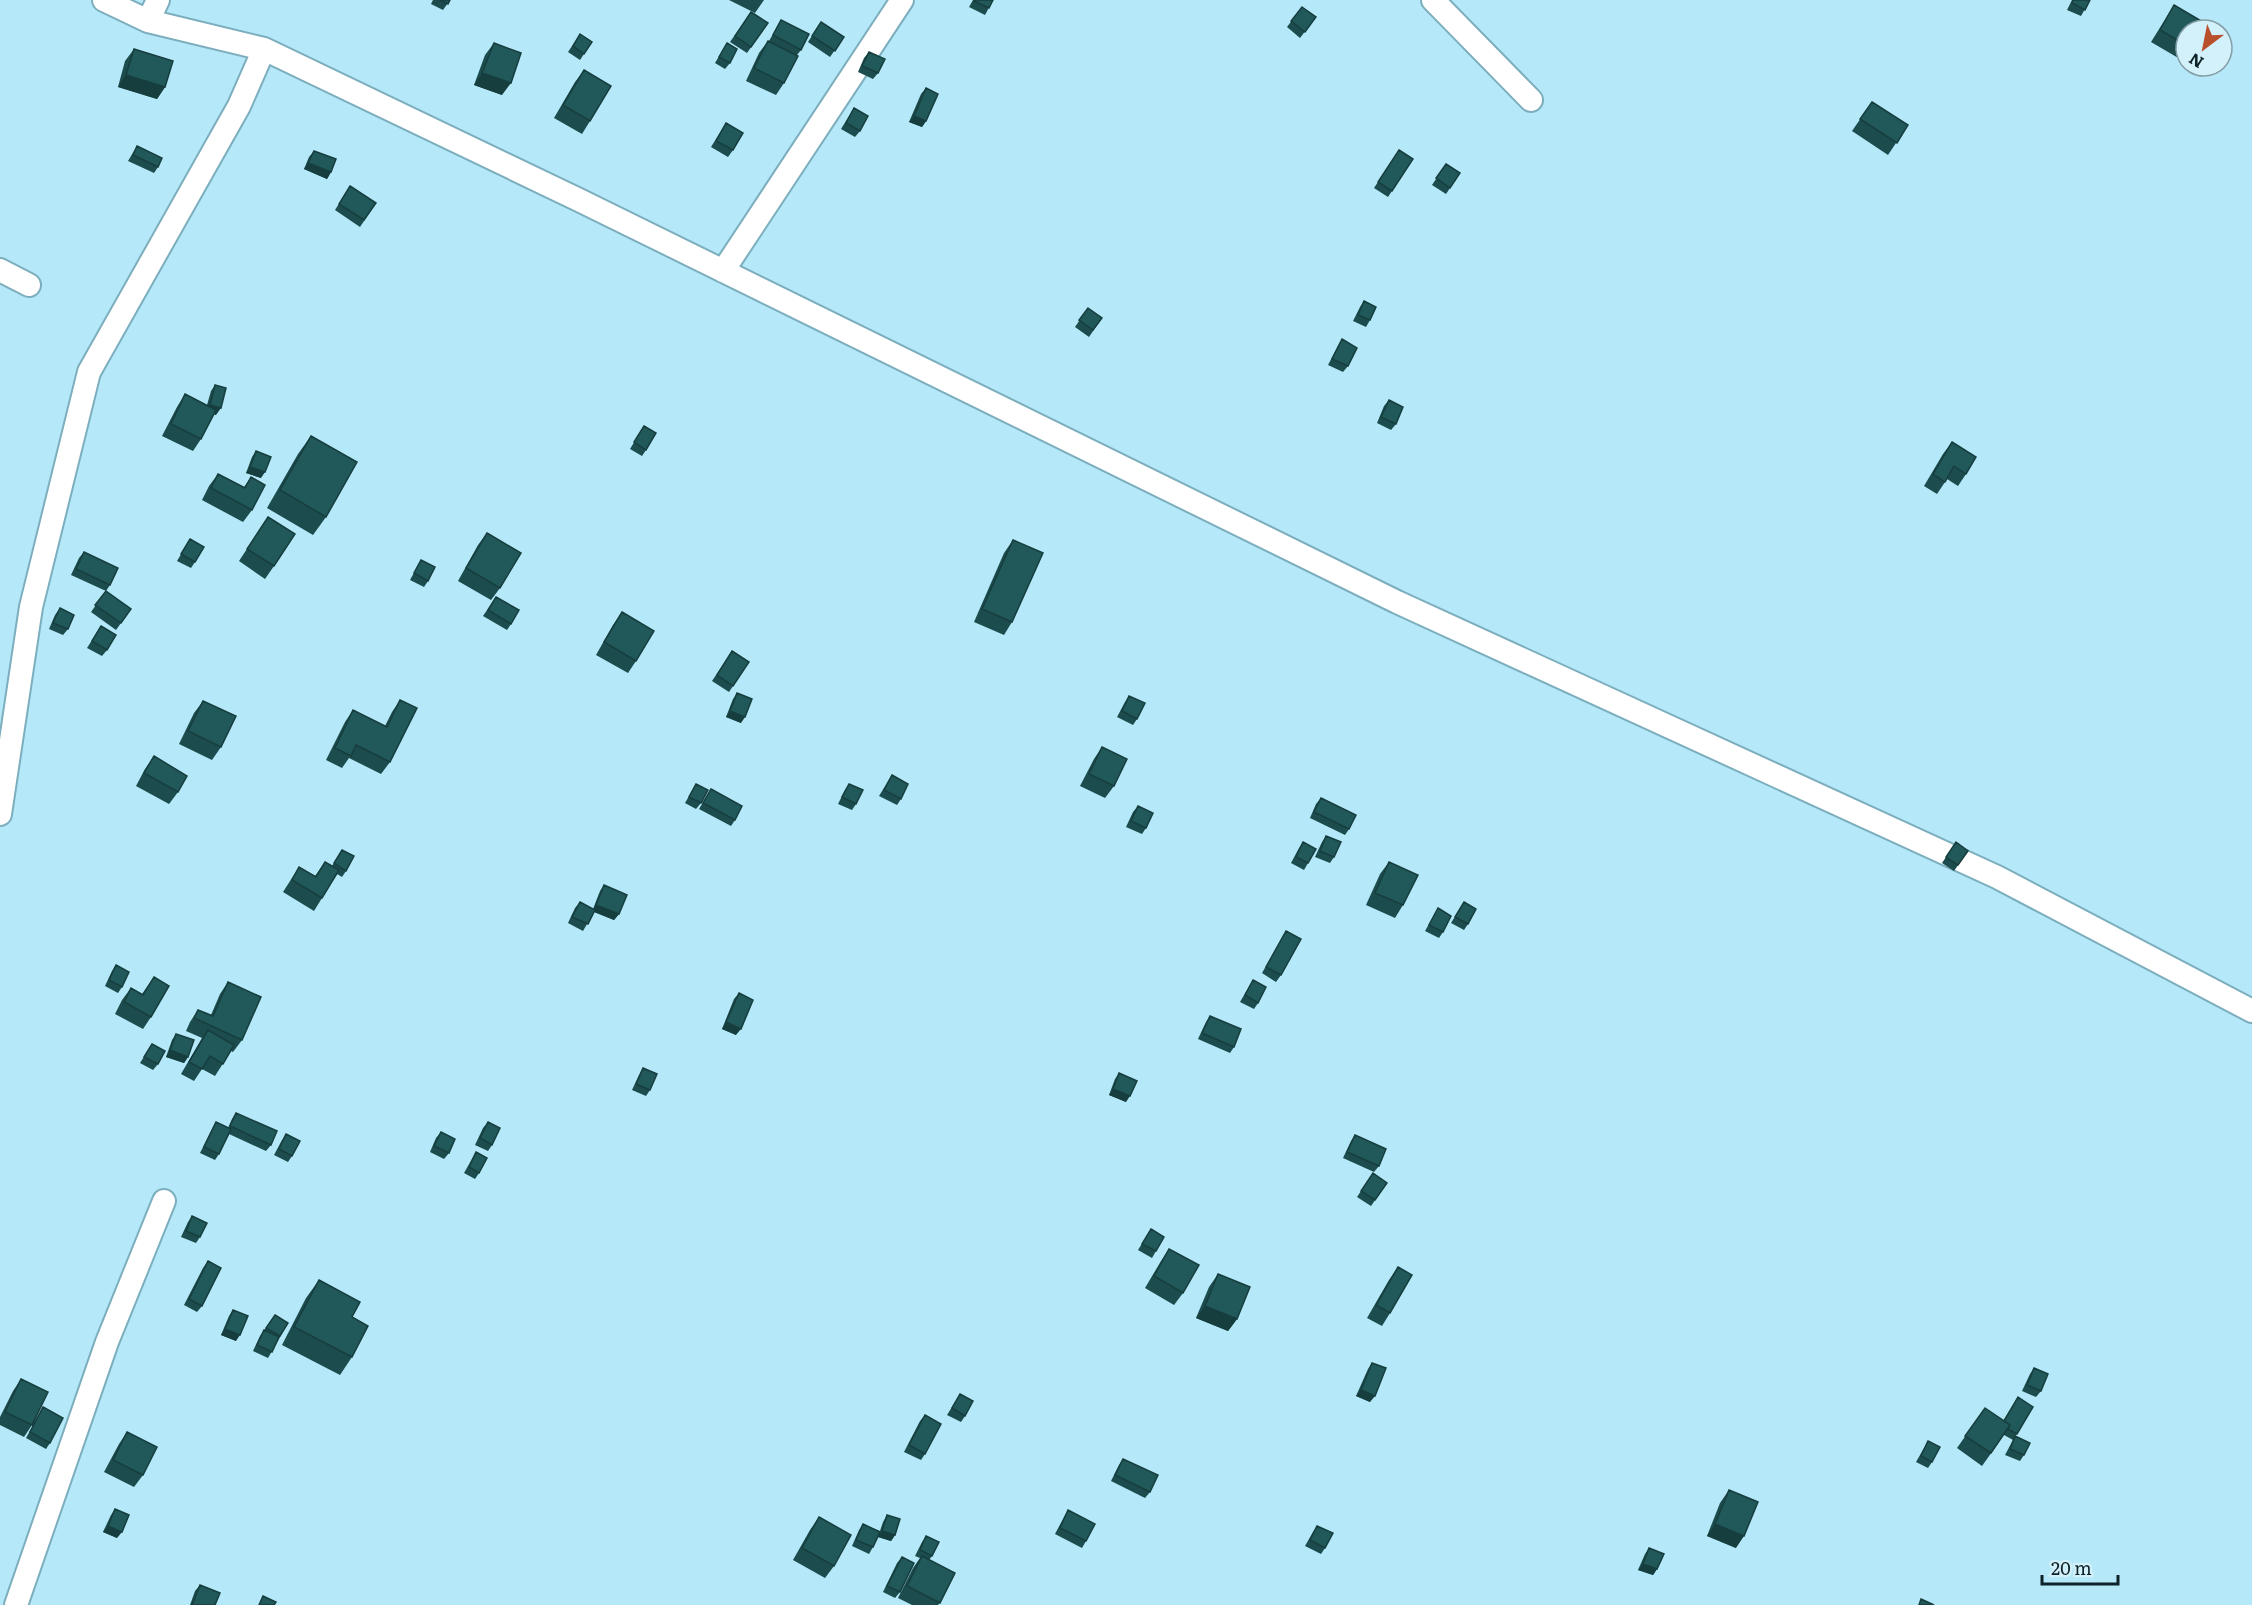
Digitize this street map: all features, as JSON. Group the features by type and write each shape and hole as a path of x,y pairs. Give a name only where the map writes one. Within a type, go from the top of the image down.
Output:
{"street":[{"path":"104,0 148,21 264,50 723,271 1397,602 1997,877 2252,1011"},
{"path":"148,21 158,0"},
{"path":"723,271 902,0"},
{"path":"1433,0 1531,100"},
{"path":"0,814 31,607 88,372 239,106 264,50"},
{"path":"0,270 29,285"},
{"path":"16,1605 107,1342 164,1201"}],"building":[{"path":"974,0 993,0 989,8"},
{"path":"2073,0 2090,0 2085,10 2072,3"},
{"path":"2174,5 2196,18 2174,18 2174,38 2160,30"},
{"path":"1302,7 1316,17 1305,32 1291,21"},
{"path":"751,12 768,23 751,47 735,36"},
{"path":"781,20 809,34 801,50 773,35"},
{"path":"821,22 844,37 835,51 812,36"},
{"path":"580,34 592,42 584,54 573,46"},
{"path":"768,41 798,56 784,83 754,68"},
{"path":"494,43 521,53 511,83 482,73"},
{"path":"727,43 737,49 730,63 719,57"},
{"path":"134,49 173,61 165,87 126,75"},
{"path":"869,52 885,59 878,73 862,66"},
{"path":"584,70 611,86 590,121 563,105"},
{"path":"926,88 938,94 926,121 914,116"},
{"path":"1872,102 1908,125 1897,143 1860,119"},
{"path":"854,108 868,116 860,131 846,123"},
{"path":"726,123 743,133 733,150 716,141"},
{"path":"137,146 162,158 158,167 133,155"},
{"path":"1399,150 1413,159 1392,191 1378,182"},
{"path":"314,151 336,159 331,172 308,163"},
{"path":"1446,164 1460,173 1450,188 1436,178"},
{"path":"350,186 376,203 364,220 339,204"},
{"path":"1364,301 1376,307 1370,320 1358,315"},
{"path":"1088,308 1102,318 1093,330 1079,320"},
{"path":"1342,339 1357,348 1348,366 1332,359"},
{"path":"215,385 226,388 221,408 210,405"},
{"path":"185,394 216,410 201,439 171,424"},
{"path":"1389,400 1403,407 1396,424 1381,417"},
{"path":"644,426 656,433 646,450 634,442"},
{"path":"311,436 357,462 326,517 280,490"},
{"path":"1952,442 1976,457 1966,474 1954,466 1945,482 1933,474"},
{"path":"256,451 271,457 265,472 250,467"},
{"path":"218,474 245,488 251,477 265,485 252,510 211,488"},
{"path":"268,517 295,534 274,566 247,549"},
{"path":"487,533 521,553 500,588 466,568"},
{"path":"190,539 204,547 195,562 181,554"},
{"path":"1013,540 1043,553 1012,622 982,609"},
{"path":"84,552 118,568 110,585 76,569"},
{"path":"421,560 435,567 428,581 414,573"},
{"path":"106,591 131,609 121,623 95,605"},
{"path":"496,597 519,610 511,624 488,610"},
{"path":"60,608 74,615 68,629 53,623"},
{"path":"622,612 654,631 636,661 604,642"},
{"path":"101,626 116,635 107,650 92,641"},
{"path":"732,651 749,662 733,686 717,675"},
{"path":"737,693 752,699 745,717 730,711"},
{"path":"1129,696 1145,703 1137,719 1122,711"},
{"path":"400,700 417,708 390,762 356,745 351,756 335,748 353,710 387,727"},
{"path":"203,701 236,716 221,747 188,731"},
{"path":"1102,747 1127,759 1114,786 1089,774"},
{"path":"154,756 187,776 178,792 144,773"},
{"path":"892,775 908,784 901,799 884,790"},
{"path":"696,784 708,790 701,803 689,797"},
{"path":"849,784 863,790 856,804 842,797"},
{"path":"711,789 742,806 735,820 703,803"},
{"path":"1321,798 1356,815 1349,829 1314,812"},
{"path":"1138,806 1153,813 1146,828 1131,821"},
{"path":"1326,836 1341,842 1334,857 1320,851"},
{"path":"1303,842 1316,849 1308,863 1296,857"},
{"path":"1956,842 1968,851 1958,865 1946,857"},
{"path":"342,850 354,856 346,871 334,863"},
{"path":"325,862 339,870 322,898 292,880 299,867 316,877"},
{"path":"1389,862 1418,875 1403,905 1375,893"},
{"path":"604,885 627,895 619,914 596,905"},
{"path":"580,902 595,910 588,924 572,917"},
{"path":"1464,902 1476,909 1468,924 1455,917"},
{"path":"1438,908 1451,916 1443,932 1429,925"},
{"path":"1286,931 1301,939 1281,975 1266,967"},
{"path":"116,965 129,972 122,987 109,980"},
{"path":"154,977 169,986 151,1017 124,1002 131,988 143,995"},
{"path":"1253,980 1266,987 1258,1003 1245,995"},
{"path":"228,982 261,997 242,1040 194,1018 198,1010 213,1016"},
{"path":"739,993 753,1000 741,1029 726,1022"},
{"path":"1210,1016 1241,1029 1234,1047 1202,1033"},
{"path":"208,1030 234,1045 223,1064 210,1056 202,1069 189,1062"},
{"path":"176,1034 194,1040 188,1057 170,1050"},
{"path":"152,1044 165,1051 158,1064 144,1057"},
{"path":"643,1068 657,1074 650,1090 636,1084"},
{"path":"1119,1073 1137,1081 1130,1096 1113,1089"},
{"path":"236,1113 277,1131 271,1145 230,1126"},
{"path":"216,1122 231,1129 219,1154 204,1147"},
{"path":"488,1122 500,1128 492,1145 480,1138"},
{"path":"441,1132 455,1139 449,1153 434,1146"},
{"path":"286,1134 300,1141 292,1156 279,1149"},
{"path":"1355,1135 1386,1149 1379,1166 1347,1152"},
{"path":"476,1152 487,1158 479,1173 469,1167"},
{"path":"1373,1173 1387,1183 1375,1200 1361,1191"},
{"path":"192,1216 207,1223 200,1237 186,1231"},
{"path":"1151,1229 1164,1237 1156,1251 1142,1244"},
{"path":"1169,1249 1199,1265 1183,1293 1154,1276"},
{"path":"208,1261 221,1268 202,1306 189,1299"},
{"path":"1398,1267 1412,1275 1390,1313 1376,1305"},
{"path":"1218,1274 1250,1287 1237,1319 1205,1306"},
{"path":"319,1280 360,1302 352,1317 368,1326 352,1357 294,1327"},
{"path":"233,1310 248,1316 240,1335 225,1329"},
{"path":"275,1315 288,1323 280,1336 266,1328"},
{"path":"264,1330 279,1337 272,1352 257,1345"},
{"path":"1372,1363 1386,1368 1375,1396 1361,1390"},
{"path":"2034,1368 2048,1374 2041,1391 2027,1385"},
{"path":"21,1379 48,1392 32,1425 5,1412"},
{"path":"960,1394 973,1401 965,1416 952,1408"},
{"path":"2018,1397 2033,1407 2017,1434 2008,1429 2010,1425 2004,1421"},
{"path":"43,1407 63,1418 50,1443 30,1432"},
{"path":"1985,1408 2010,1425 1991,1453 1965,1436"},
{"path":"925,1415 941,1424 925,1454 909,1445"},
{"path":"127,1432 157,1447 143,1475 113,1460"},
{"path":"2015,1436 2030,1443 2024,1455 2010,1449"},
{"path":"1928,1441 1940,1447 1932,1462 1921,1456"},
{"path":"1123,1459 1158,1475 1150,1492 1115,1475"},
{"path":"1729,1490 1758,1502 1744,1536 1715,1524"},
{"path":"115,1509 129,1515 122,1532 108,1526"},
{"path":"1068,1510 1095,1524 1086,1541 1060,1528"},
{"path":"887,1515 900,1519 895,1535 882,1531"},
{"path":"819,1517 851,1535 834,1566 802,1548"},
{"path":"863,1524 880,1532 873,1547 856,1540"},
{"path":"1317,1526 1333,1533 1325,1548 1310,1540"},
{"path":"926,1536 939,1542 932,1556 920,1550"},
{"path":"1649,1548 1664,1554 1657,1569 1643,1564"},
{"path":"922,1556 955,1573 940,1603 907,1586"},
{"path":"902,1557 914,1563 900,1592 887,1586"},
{"path":"200,1585 220,1593 215,1605 192,1605"},
{"path":"263,1596 276,1602 274,1605 259,1605"},
{"path":"1921,1599 1934,1605 1919,1605"}]}
